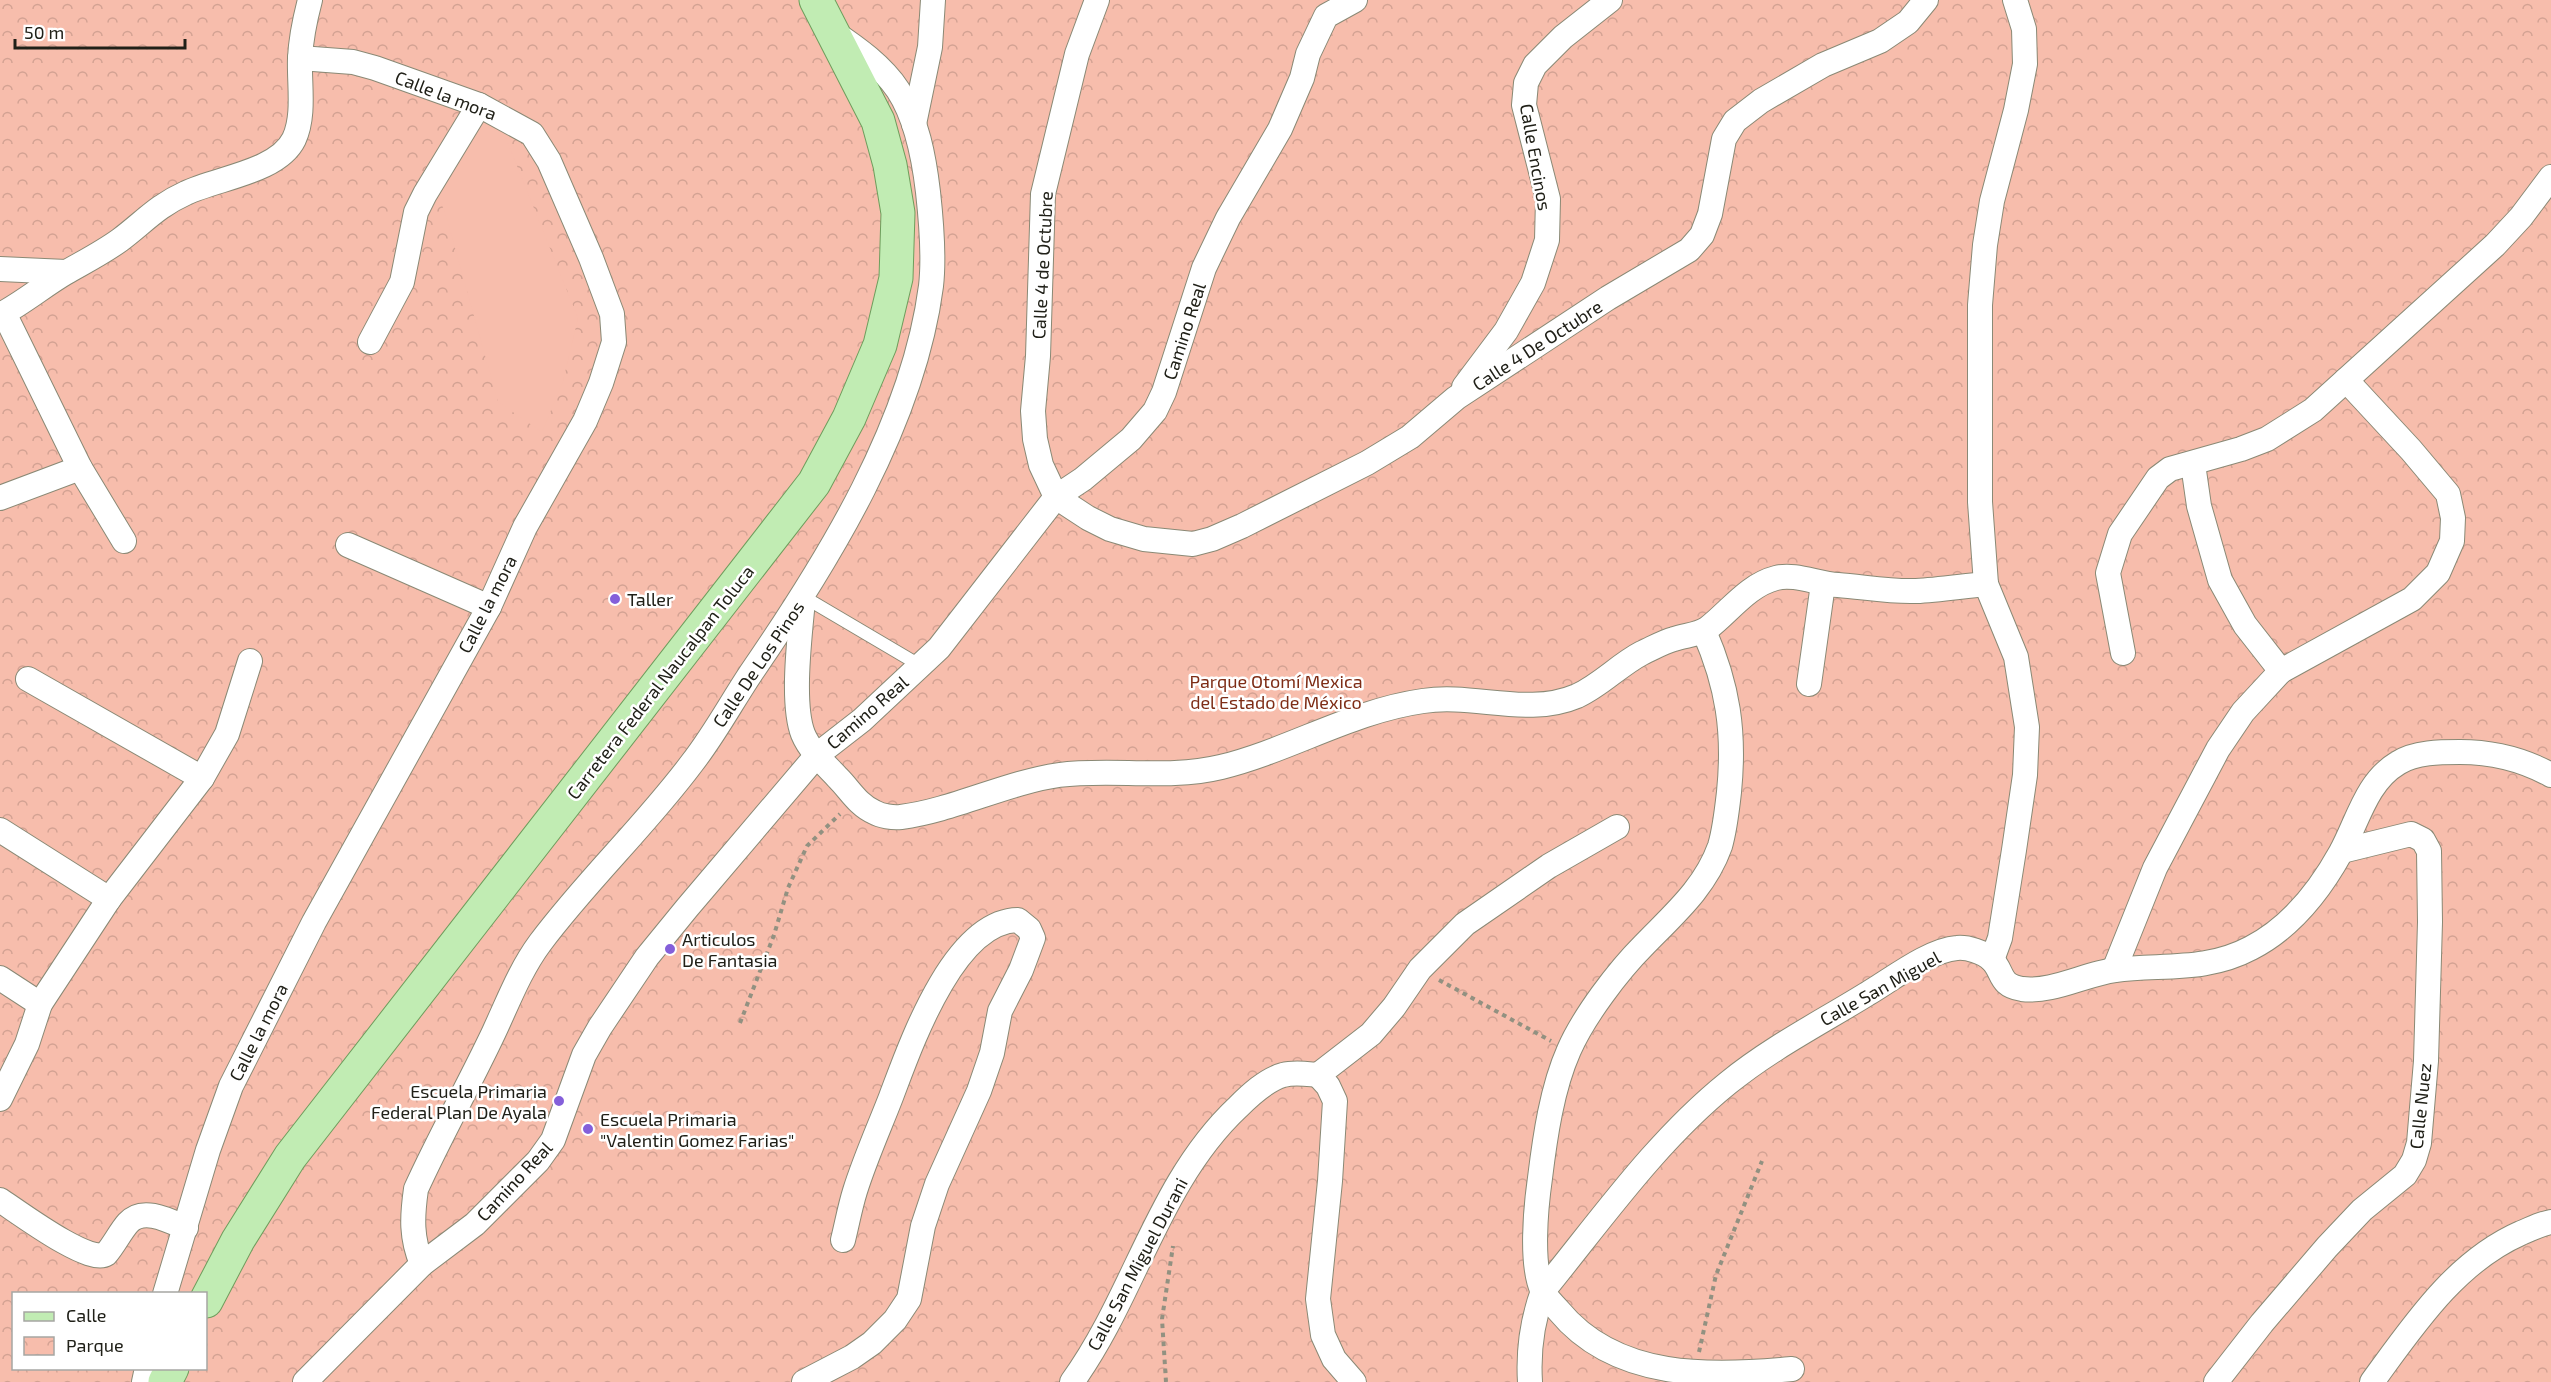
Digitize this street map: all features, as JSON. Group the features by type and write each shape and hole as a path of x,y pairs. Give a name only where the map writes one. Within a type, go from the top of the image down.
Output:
{"main road":[{"name":"Carretera Federal Naucalpan Toluca","path":"207,1299 238,1240 290,1157 814,483 849,418 880,345 891,300 896,278 898,213 890,165 878,121 816,0"}],"street":[{"path":"124,541 80,468 2,314 66,272 96,257 126,235 149,214 175,198 202,185 268,164 286,151 294,139 300,114 302,30 310,0"},
{"path":"914,124 930,47 933,0"},
{"name":"Calle 4 de Octubre","path":"1056,497 1041,465 1035,439 1033,411 1038,356 1043,194 1077,54 1097,0"},
{"name":"Camino Real","path":"305,1382 422,1264 475,1224 538,1161 553,1140 584,1055 613,1006 647,957 687,908 817,755 862,720 939,648 1056,497 1131,440 1155,411 1164,392 1204,268 1247,183 1280,129 1302,78 1322,8 1355,0"},
{"name":"Calle Encinos","path":"1456,398 1506,331 1533,283 1547,240 1548,199 1524,105 1526,83 1534,65 1563,37 1610,0"},
{"name":"Calle 4 De Octubre","path":"1056,497 1110,529 1144,539 1193,544 1212,539 1242,526 1367,463 1410,437 1456,398 1608,298 1689,250 1702,235 1710,214 1724,139 1735,121 1761,101 1823,65 1880,41 1908,22 1926,0"},
{"path":"2015,0 2024,29 2025,64 2016,110 1992,201 1985,245 1980,305 1980,502 1986,584 2016,657 2027,727 2025,776 2016,840 2000,938 1992,960 2004,982 2019,988 2036,989 2114,970 2166,969 2214,963 2250,949 2274,934 2310,899 2342,851 2357,815 2378,779 2400,761 2435,752 2478,752 2509,757 2551,775"},
{"name":"Calle De Los Pinos","path":"422,1264 414,1246 411,1220 416,1189 538,946 593,878 693,763 804,597 892,428 917,353 932,284 925,167 914,124 899,92 889,78 861,51 833,32"},
{"name":"Calle la mora","path":"165,1292 208,1150 231,1086 314,922 489,607 525,527 585,421 615,342 612,314 591,258 549,161 532,134 479,105 353,62 300,58"},
{"path":"370,342 402,282 410,235 420,203 479,105"},
{"path":"2123,653 2108,573 2120,534 2158,478 2170,469 2193,464 2267,439 2313,410 2495,245 2551,177"},
{"path":"0,269 66,272"},
{"path":"2114,970 2155,868 2218,749 2243,712 2281,671 2412,599 2438,573 2452,541 2453,518 2448,494 2346,380"},
{"path":"2193,464 2199,506 2220,580 2245,625 2281,671"},
{"path":"0,498 80,468"},
{"path":"348,545 489,607"},
{"path":"804,597 800,639 799,712 803,734 817,755 855,799 875,813 897,818 1009,786 1061,775 1192,773 1224,766 1298,742 1371,713 1422,701 1456,698 1502,705 1548,704 1575,697 1599,684 1637,656 1671,639 1704,631 1749,592 1779,576 1823,584 1913,591 1986,584"},
{"path":"1809,684 1823,584"},
{"path":"1704,631 1718,662 1732,724 1732,760 1721,843 1711,868 1695,893 1642,946 1601,996 1569,1050 1545,1140 1538,1191 1535,1253 1543,1291 1574,1329 1622,1357 1665,1370 1694,1373 1750,1373 1792,1369"},
{"path":"0,1099 27,1044 40,1004 109,899 202,778 227,734 249,661"},
{"path":"28,679 202,778"},
{"path":"1354,1382 1334,1359 1323,1335 1318,1299 1330,1181 1335,1101 1328,1086 1318,1075 1371,1034 1420,969 1465,924 1549,866 1617,827"},
{"path":"0,830 109,899"},
{"name":"Calle Nuez","path":"2216,1382 2262,1323 2327,1247 2362,1210 2405,1175 2414,1160 2419,1143 2426,1061 2430,922 2428,851 2423,840 2410,834 2342,851"},
{"path":"804,1382 872,1343 895,1320 909,1299 923,1226 937,1184 979,1091 992,1053 1000,1011 1021,970 1033,938 1029,929 1018,920 1006,920 998,924 965,950 932,998 909,1049 854,1192 843,1240"},
{"name":"Calle San Miguel","path":"1530,1382 1528,1356 1534,1316 1543,1291 1665,1142 1727,1084 1760,1058 1935,954 1956,948 1972,949 1992,960"},
{"path":"0,978 40,1004"},
{"name":"Calle San Miguel Durani","path":"1071,1382 1109,1318 1174,1188 1215,1128 1250,1095 1281,1076 1298,1072 1318,1075"},
{"path":"0,1200 63,1241 96,1257 106,1254 128,1223 142,1215 156,1217 186,1228"},
{"path":"2372,1382 2425,1309 2461,1274 2501,1242 2551,1222"}],"lane":[{"path":"804,597 921,666"}],"path":[{"path":"740,1023 774,935 788,888 807,846 855,799"},
{"path":"1420,969 1569,1050"},
{"path":"1694,1373 1716,1275 1762,1161"},
{"path":"1166,1382 1162,1319 1174,1239"}],"green space":[{"name":"Parque Otomí Mexica del Estado de México","path":"0,0 2551,0 2551,1382 0,1382"},
{"path":"470,120 503,131 578,318 563,381 542,432 498,402 445,212 431,181"}],"place":[{"name":"Taller","path":"615,599"},
{"name":"Articulos De Fantasia","path":"670,949"},
{"name":"Escuela Primaria Federal Plan De Ayala","path":"559,1101"},
{"name":"Escuela Primaria \"Valentin Gomez Farias\"","path":"588,1129"}]}
